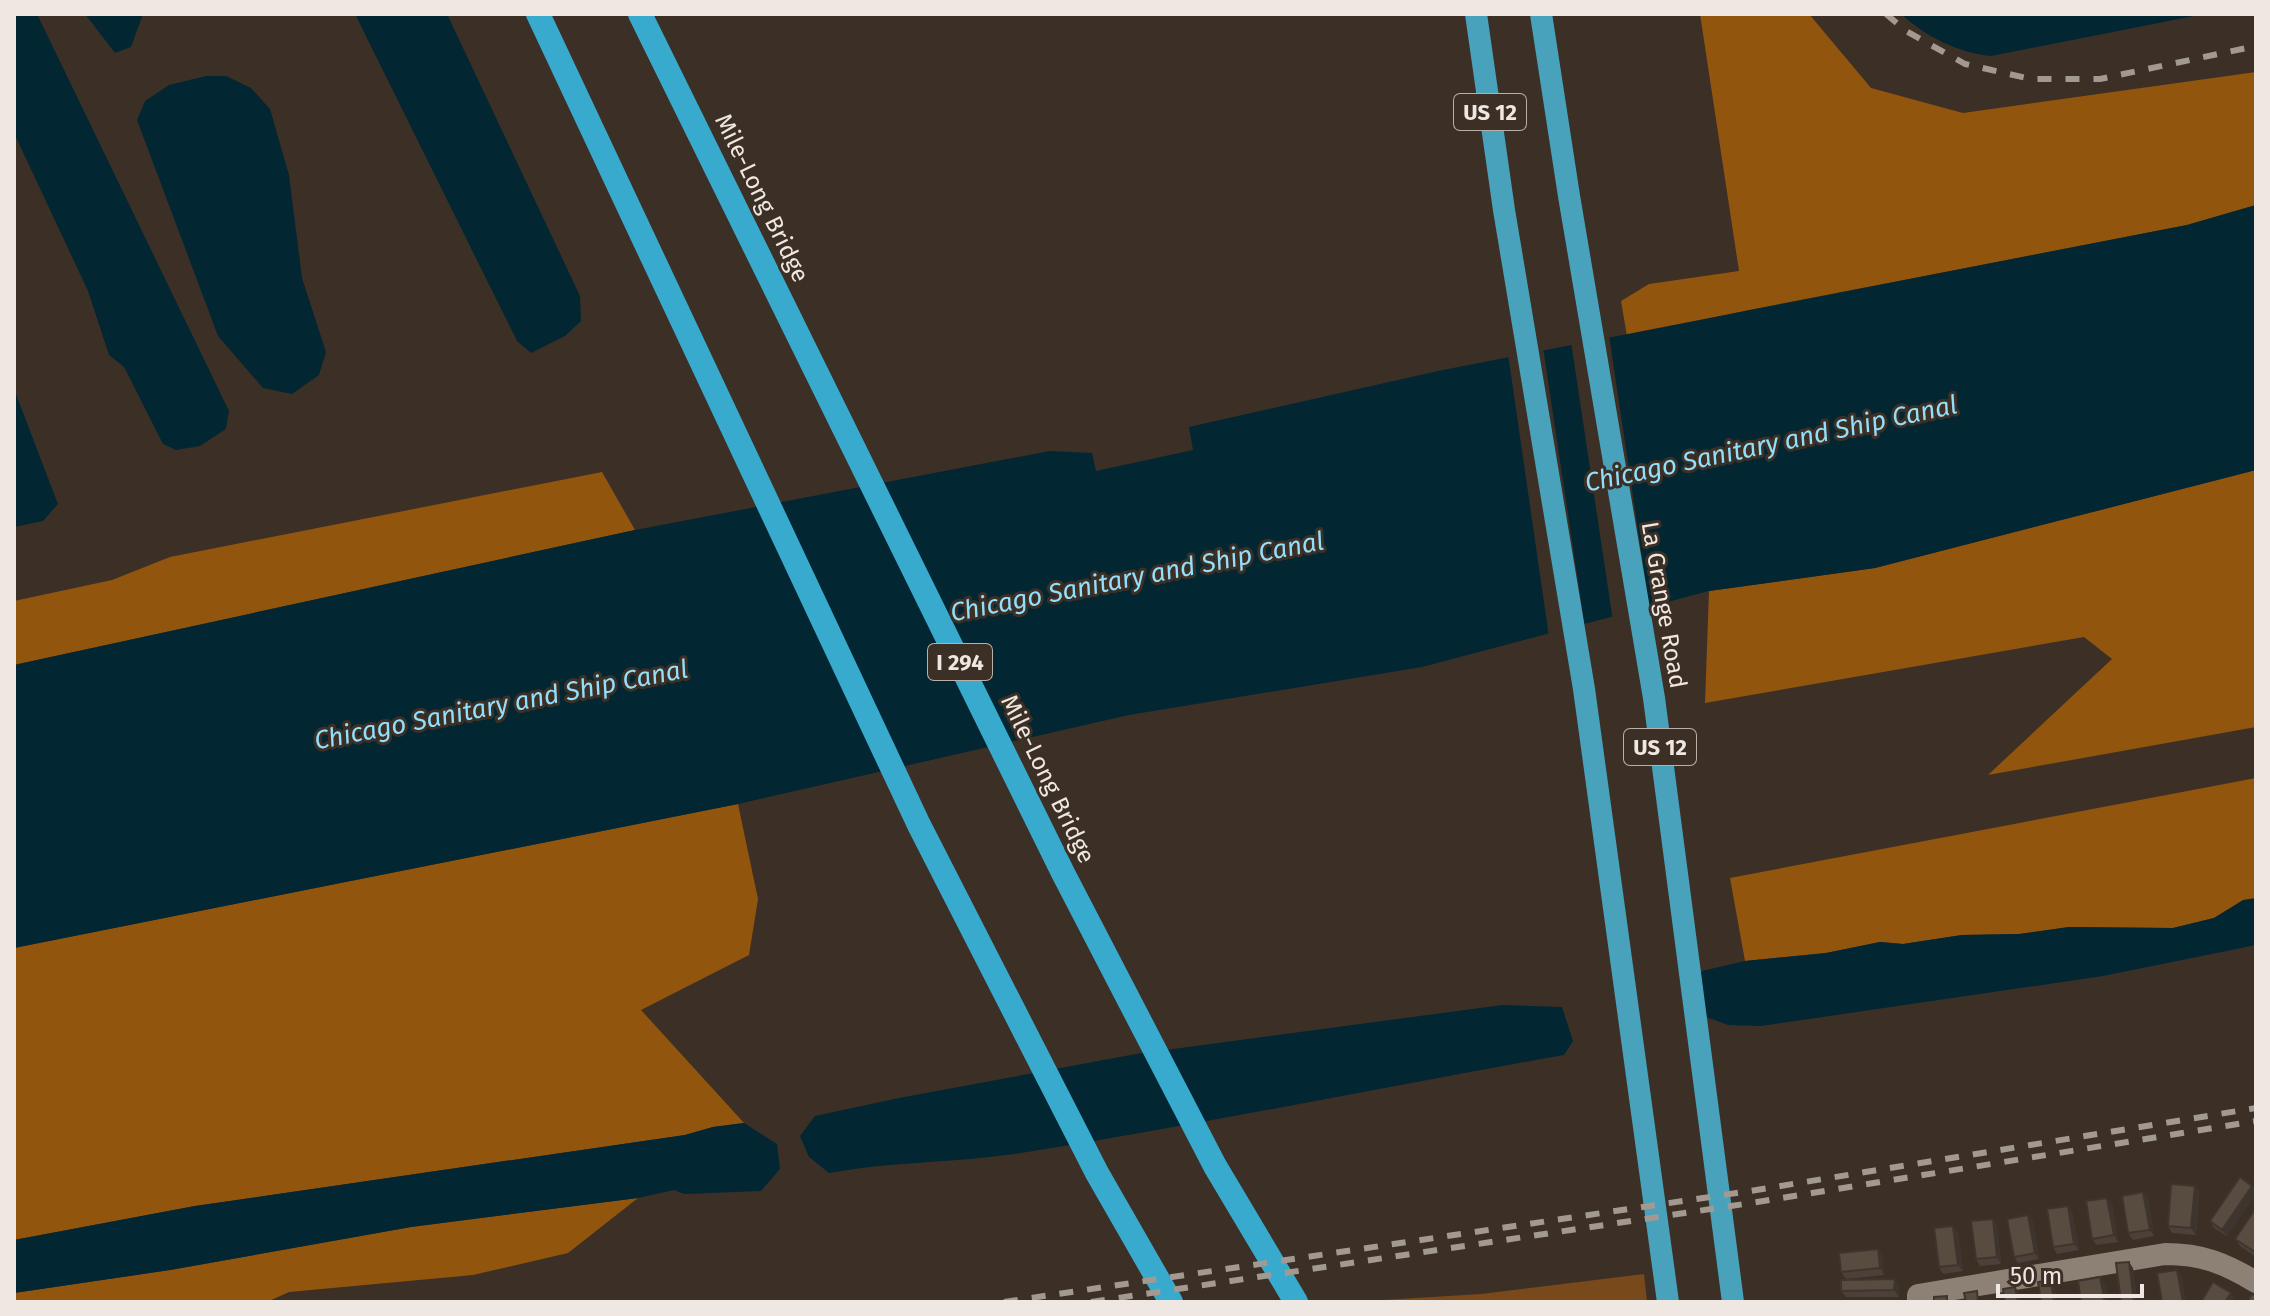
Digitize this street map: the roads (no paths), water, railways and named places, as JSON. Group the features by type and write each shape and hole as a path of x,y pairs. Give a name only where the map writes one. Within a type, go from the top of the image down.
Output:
{"highway":[{"path":"538,14 919,825 1097,1173 1171,1302"},
{"name":"Mile-Long Bridge","path":"640,14 1063,873 1215,1166 1296,1302"},
{"name":"US 12","path":"1476,14 1504,210 1584,689 1668,1302"},
{"name":"La Grange Road","path":"1541,14 1654,698 1733,1302"}],"street":[{"path":"1918,1302 1918,1295 2165,1254 2193,1254 2234,1269 2256,1282"}],"water":[{"path":"14,14 37,14 229,411 226,429 200,446 176,450 163,444 124,367 109,355 88,291 14,133"},
{"path":"85,14 143,14 131,47 115,53"},
{"path":"355,14 447,14 580,296 581,321 565,336 531,353 517,341"},
{"path":"1901,14 2204,14 1991,56 1943,42"},
{"path":"206,76 226,76 251,88 270,109 289,175 302,278 326,352 319,375 292,394 263,388 218,336 137,120 145,101 169,85"},
{"name":"Chicago Sanitary and Ship Canal","path":"2256,205 2256,470 1875,568 1709,591 1422,667 1129,715 738,804 14,948 14,665 635,530 1050,451 1092,453 1096,471 1193,450 1189,427 1438,371 2187,225"},
{"path":"14,389 58,504 43,521 14,527"},
{"path":"2256,898 2256,945 2103,976 1761,1026 1728,1025 1684,1009 1702,971 1745,961 1826,953 1880,942 1903,944 1962,935 2019,934 2069,927 2173,928 2214,918 2243,900"},
{"path":"1502,1005 1562,1007 1573,1041 1564,1055 1157,1130 997,1156 829,1173 809,1157 800,1136 815,1116 899,1098 1136,1054"},
{"path":"744,1123 777,1144 780,1169 761,1191 684,1194 674,1190 638,1198 411,1227 170,1270 14,1293 14,1240 195,1206 685,1135"}],"railway":[{"path":"1886,14 1906,31 1965,64 2031,79 2100,79 2256,46"},
{"path":"1004,1302 1750,1191 2256,1108"},
{"path":"1091,1302 1751,1203 2256,1121"}]}
